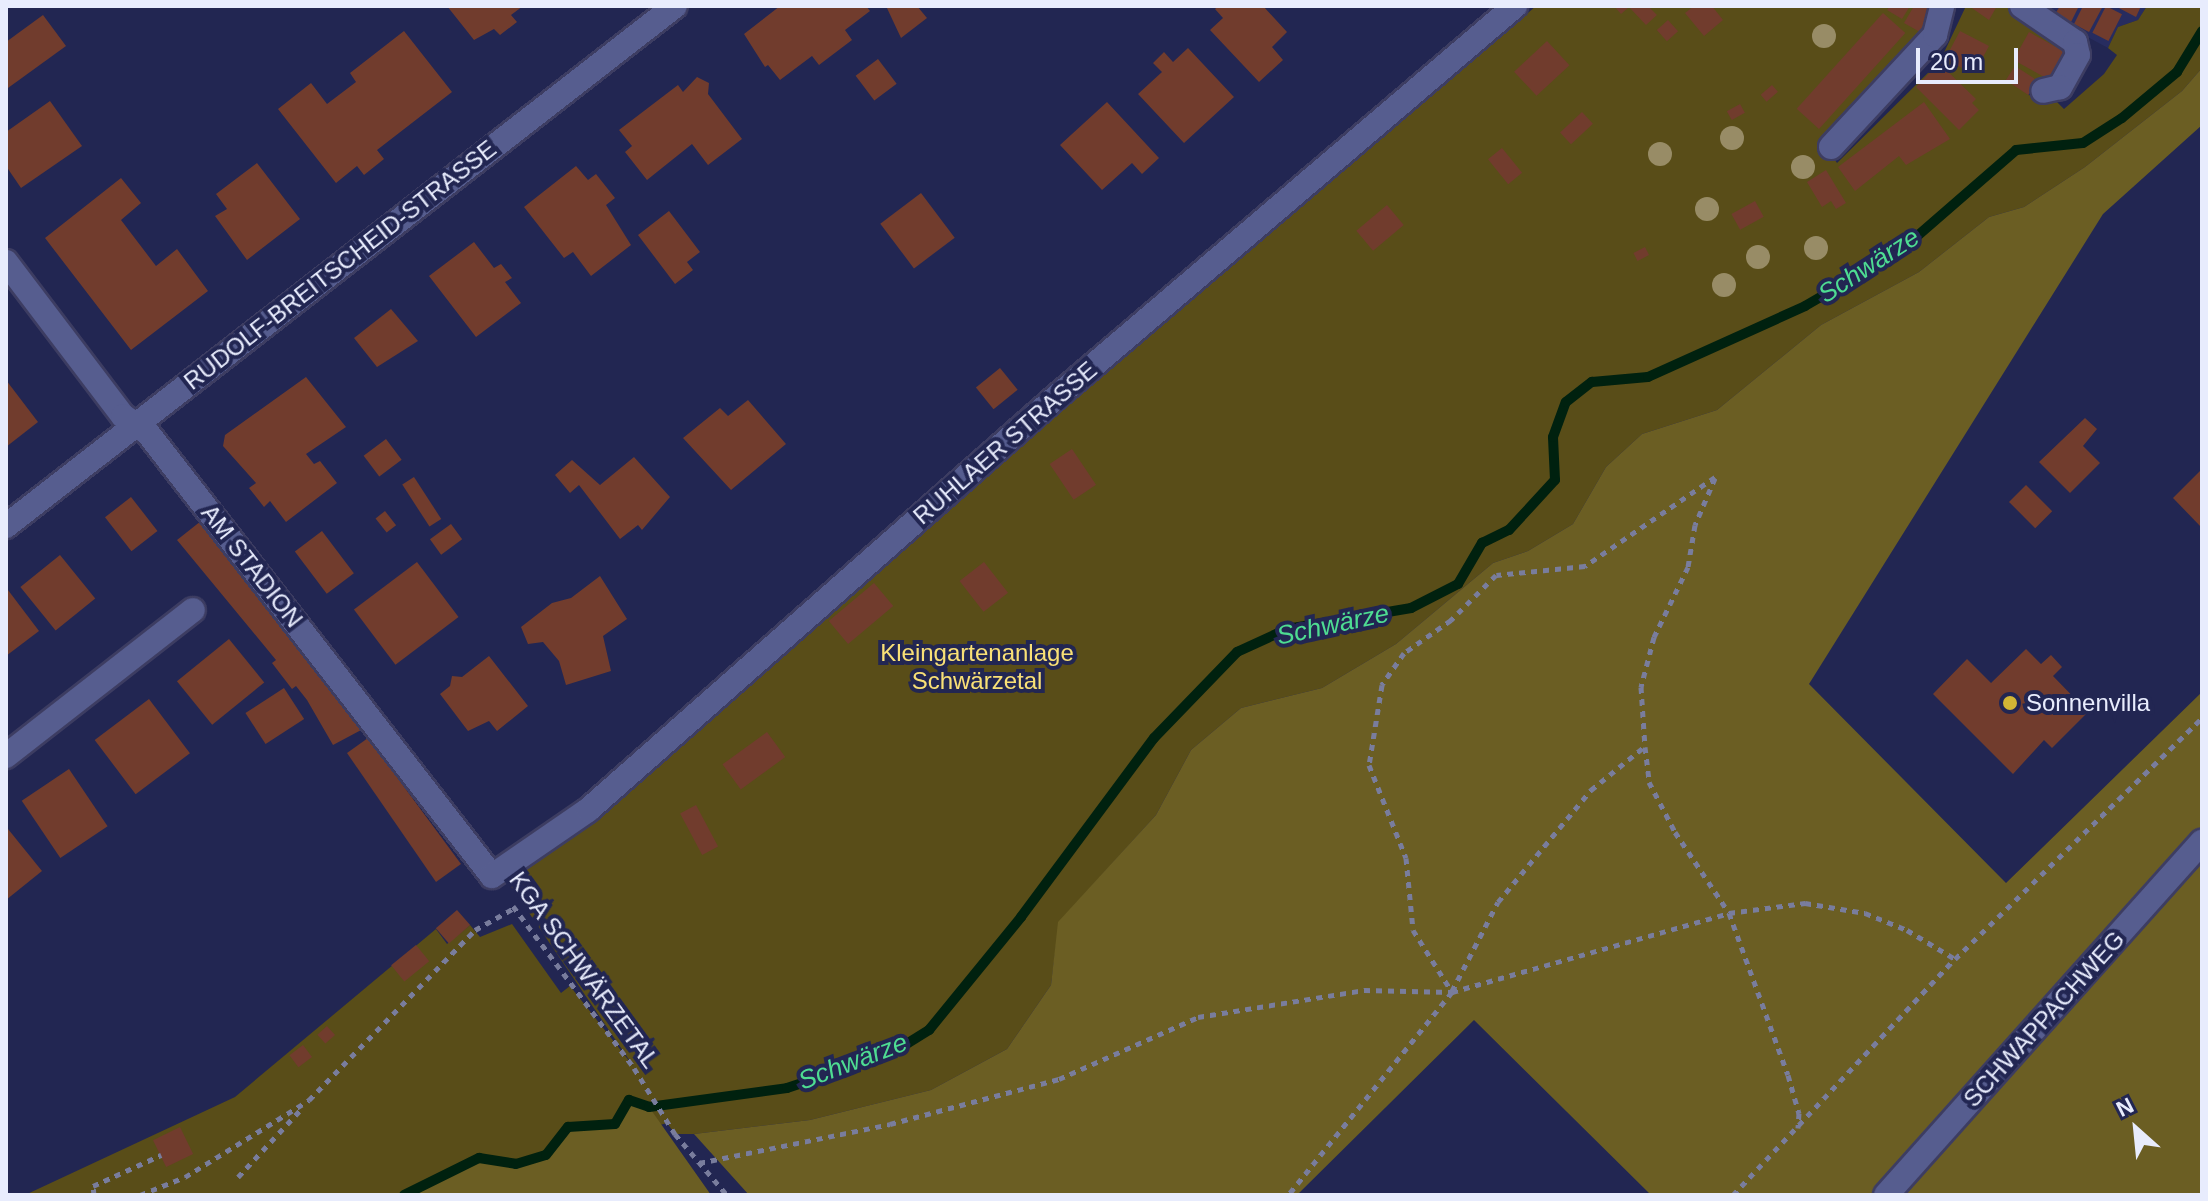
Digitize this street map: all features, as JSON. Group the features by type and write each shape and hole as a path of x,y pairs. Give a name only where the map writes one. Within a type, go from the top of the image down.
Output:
{"street":[{"name":"RUDOLF-BREITSCHEID-STRASSE","path":"6,526 675,6"},
{"name":"RUHLAER STRASSE","path":"492,876 588,810 1042,410 1515,6"},
{"path":"1831,147 1935,35 1942,6"},
{"path":"2022,6 2075,42 2078,55 2060,87 2043,91"},
{"name":"AM STADION","path":"6,262 123,416 154,440 492,876"},
{"path":"6,756 193,610"},
{"name":"SCHWAPPACHWEG","path":"1886,1195 2202,842"}],"path":[{"path":"1452,992 1413,930 1406,858 1369,765 1382,685 1404,653 1451,620 1496,575 1585,566 1715,477 1695,525 1688,567 1654,637 1641,687 1649,782 1669,820 1729,913 1788,1075 1799,1113 1798,1128"},
{"path":"1733,1195 1955,959 2202,718"},
{"path":"1288,1195 1452,992 1498,902 1591,790 1645,747"},
{"name":"KGA SCHWÄRZETAL","path":"492,876 647,1086 667,1123 699,1163"},
{"path":"727,1195 699,1163 890,1124 1059,1079 1198,1017 1364,990 1452,992 1729,913 1805,903 1865,913 1907,930 1955,959"},
{"path":"238,1177 475,930 514,908"},
{"path":"140,1195 185,1177 309,1100"},
{"path":"94,1195 93,1186 161,1155"}],"shaded area":[{"path":"2030,6 2147,6 2138,20 2118,27 2108,48"},
{"path":"2202,68 2202,125 2103,214 1809,684 2006,883 2202,692 2202,827 1872,1195 1651,1195 1474,1020 1297,1195 749,1195 694,1134 810,1120 931,1090 1007,1049 1051,985 1058,922 1156,815 1191,750 1241,708 1322,688 1396,644 1493,563 1528,551 1573,524 1606,467 1642,434 1717,410 1821,325 1919,272 1989,217 2024,207 2085,167 2182,91"},
{"path":"2202,863 2202,1195 1905,1195"},
{"path":"632,1100 649,1107 711,1195 409,1195 484,1157 515,1163 546,1155 568,1127 612,1126 623,1103"}],"green space":[{"name":"Kleingartenanlage Schwärzetal","path":"1536,6 1935,6 1938,14 1823,142 1837,163 1940,61 1966,6 2006,6 2074,51 2056,85 2038,81 2028,95 2053,98 2064,109 2104,74 2117,55 2108,48 2118,27 2138,20 2147,6 2202,6 2202,68 2182,91 2085,167 2024,207 1989,217 1919,272 1821,325 1717,410 1642,434 1606,467 1573,524 1528,551 1493,563 1396,644 1322,688 1241,708 1191,750 1156,815 1059,922 1051,985 1007,1049 931,1090 810,1120 694,1134 675,1134 667,1123 660,1125 710,1195 25,1195 235,1097 436,929 447,944 470,925 480,937 512,924 561,993 570,986 634,1067 508,882"}],"building":[{"path":"447,6 523,6 511,15 517,22 500,35 494,29 474,40"},
{"path":"780,6 866,6 870,11 845,30 852,40 819,65 812,56 780,80 768,65 765,67 744,34"},
{"path":"886,6 917,6 927,18 901,38"},
{"path":"1219,6 1263,6 1287,32 1272,47 1283,60 1259,82 1210,30 1223,18 1215,9"},
{"path":"1614,6 1648,6 1657,15 1646,25 1629,7 1621,14"},
{"path":"1694,6 1712,6 1723,20 1704,36 1685,13"},
{"path":"1890,6 1910,6 1902,19 1887,10"},
{"path":"1914,6 1935,8 1920,32 1904,23"},
{"path":"1969,6 1997,6 1989,20"},
{"path":"2060,6 2079,6 2071,22 2055,14"},
{"path":"2083,6 2103,6 2089,32 2074,24"},
{"path":"2106,6 2122,14 2108,41 2092,33"},
{"path":"2115,6 2141,6 2136,17"},
{"path":"1883,13 1905,33 1819,129 1797,109"},
{"path":"43,15 66,46 8,88 6,42"},
{"path":"1668,20 1678,31 1667,41 1657,30"},
{"path":"404,31 452,92 377,150 384,159 364,175 357,166 336,183 278,109 311,83 327,104 356,82 350,73"},
{"path":"1960,31 1989,46 1981,61 1971,56 1964,69 1945,59"},
{"path":"2029,32 2068,54 2053,82 2013,60"},
{"path":"1547,41 1570,65 1537,96 1514,72"},
{"path":"1188,48 1234,97 1184,143 1138,94 1162,72 1153,63 1164,52 1173,62"},
{"path":"878,59 897,84 874,101 856,76"},
{"path":"1939,63 1976,99 1972,103 1979,110 1959,130 1916,87"},
{"path":"2015,66 2038,81 2028,95 2006,80"},
{"path":"697,77 709,83 708,94 742,139 708,165 692,144 647,180 625,152 632,146 619,130 678,85 683,92"},
{"path":"1772,85 1778,92 1767,102 1761,95"},
{"path":"50,101 82,146 21,188 6,166 6,132"},
{"path":"1107,102 1159,158 1142,174 1132,163 1102,190 1060,145"},
{"path":"1924,102 1950,139 1906,165 1899,156 1855,191 1838,167"},
{"path":"1740,104 1745,113 1732,120 1727,111"},
{"path":"1582,112 1593,124 1571,144 1560,132"},
{"path":"1502,148 1522,173 1508,184 1488,159"},
{"path":"257,163 300,219 247,260 215,216 227,209 216,194"},
{"path":"576,166 588,180 596,174 615,198 606,205 631,245 591,276 573,252 564,258 524,207"},
{"path":"1826,170 1846,203 1836,209 1831,201 1822,207 1807,182"},
{"path":"121,178 141,203 121,220 156,266 177,249 208,291 131,350 45,238"},
{"path":"921,193 955,238 914,268 880,224"},
{"path":"1755,201 1764,217 1740,230 1731,214"},
{"path":"1387,205 1404,225 1373,251 1356,231"},
{"path":"669,211 700,252 687,262 693,270 675,284 638,235"},
{"path":"474,242 494,268 501,264 512,278 505,282 521,303 476,337 429,276"},
{"path":"1645,247 1649,255 1638,261 1633,253"},
{"path":"391,309 418,341 377,367 354,338"},
{"path":"1000,368 1018,390 994,409 976,388"},
{"path":"306,377 346,427 306,454 314,464 320,461 337,483 286,522 270,501 264,507 249,488 256,483 223,446 225,435"},
{"path":"6,380 38,422 6,447"},
{"path":"748,400 786,444 731,490 683,438 720,408 728,416"},
{"path":"2085,418 2097,429 2083,446 2100,463 2070,493 2039,462"},
{"path":"386,439 402,460 379,477 364,456"},
{"path":"1072,449 1096,485 1074,500 1050,464"},
{"path":"634,457 670,497 642,530 638,525 620,539 579,485 570,493 555,475 572,460 600,485"},
{"path":"2202,469 2202,528 2173,498"},
{"path":"414,477 441,519 429,527 402,485"},
{"path":"2026,485 2052,511 2035,528 2009,502"},
{"path":"131,497 157,531 131,551 105,517"},
{"path":"385,511 396,525 387,533 376,518"},
{"path":"201,521 363,729 333,745 307,700 296,686 292,689 272,663 276,660 177,540"},
{"path":"451,524 462,539 441,555 430,539"},
{"path":"322,531 354,573 327,594 295,551"},
{"path":"60,555 95,599 56,631 20,587"},
{"path":"417,562 459,617 395,665 354,610"},
{"path":"984,562 1008,593 984,612 960,581"},
{"path":"600,576 627,619 603,636 611,671 566,685 559,661 543,642 528,644 521,627 552,603 571,598"},
{"path":"874,583 893,606 848,644 829,621"},
{"path":"6,591 39,631 6,656"},
{"path":"229,639 264,683 212,725 177,681"},
{"name":"Sonnenvilla","path":"2026,649 2041,664 2051,655 2062,667 2053,676 2088,712 2052,748 2044,740 2013,774 1933,694 1967,659 1991,683"},
{"path":"489,656 528,706 497,731 489,721 468,731 440,694 450,686 452,676 462,677"},
{"path":"284,688 304,719 266,744 245,713"},
{"path":"149,699 190,753 136,794 95,740"},
{"path":"767,732 785,757 741,789 723,764"},
{"path":"368,738 461,864 436,882 347,753"},
{"path":"69,769 108,826 60,858 22,801"},
{"path":"696,805 718,846 702,855 680,813"},
{"path":"8,829 42,871 6,900 6,831"},
{"path":"457,910 470,925 449,943 436,928"},
{"path":"416,945 429,961 404,981 391,965"},
{"path":"327,1026 335,1035 325,1044 317,1035"},
{"path":"303,1045 312,1057 298,1067 289,1055"},
{"path":"180,1127 193,1154 166,1167 153,1140"}],"waterway":[{"name":"Schwärze","path":"404,1195 479,1158 516,1164 546,1155 568,1127 615,1124 629,1100 649,1107 787,1088 892,1053 929,1030 1021,917 1154,738 1237,652 1287,629 1411,608 1458,584 1482,543 1509,530 1555,480 1553,437 1566,402 1592,382 1648,377 1805,306 1900,251 2016,150 2083,143 2122,118 2177,72 2202,31"}],"place":[{"name":"Sonnenvilla","path":"2010,703"}]}
